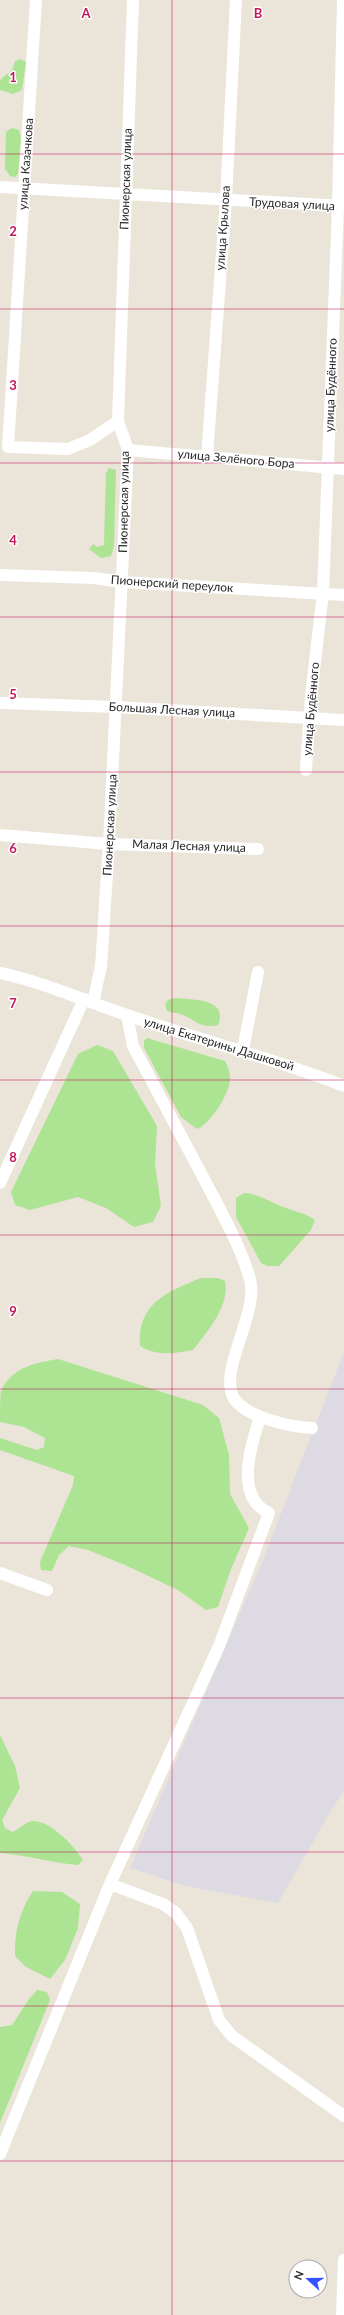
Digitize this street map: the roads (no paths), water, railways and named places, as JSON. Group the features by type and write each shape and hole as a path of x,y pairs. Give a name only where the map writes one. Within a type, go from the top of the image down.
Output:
{"street":[{"name":"улица Казачкова","path":"36,0 8,447 68,449 90,440 118,420"},
{"name":"Пионерская улица","path":"0,1183 88,1001 101,966 109,844 128,450 118,420 133,0"},
{"name":"улица Крылова","path":"207,456 226,200 236,0"},
{"name":"улица Будённого","path":"306,770 323,593 341,206 343,0"},
{"name":"Трудовая улица","path":"0,187 341,206"},
{"name":"улица Зелёного Бора","path":"128,450 344,469"},
{"name":"Пионерский переулок","path":"0,575 94,578 122,582 344,594"},
{"name":"Большая Лесная улица","path":"0,703 116,707 344,720"},
{"name":"Малая Лесная улица","path":"0,835 109,844 258,849"},
{"path":"243,1050 258,972"},
{"name":"улица Екатерины Дашковой","path":"0,973 41,982 127,1016 243,1050 344,1086"},
{"path":"127,1016 133,1046 230,1228 250,1280 251,1301 230,1378 233,1397 246,1410 260,1417 299,1428 312,1428"},
{"path":"0,2154 110,1884 218,1646 269,1514 258,1508 250,1494 248,1477 250,1447 260,1417"},
{"path":"0,1573 47,1590"},
{"path":"110,1884 163,1904 176,1913 187,1928 219,2020 232,2036 344,2116"},
{"path":"342,2315 344,2260"}]}
